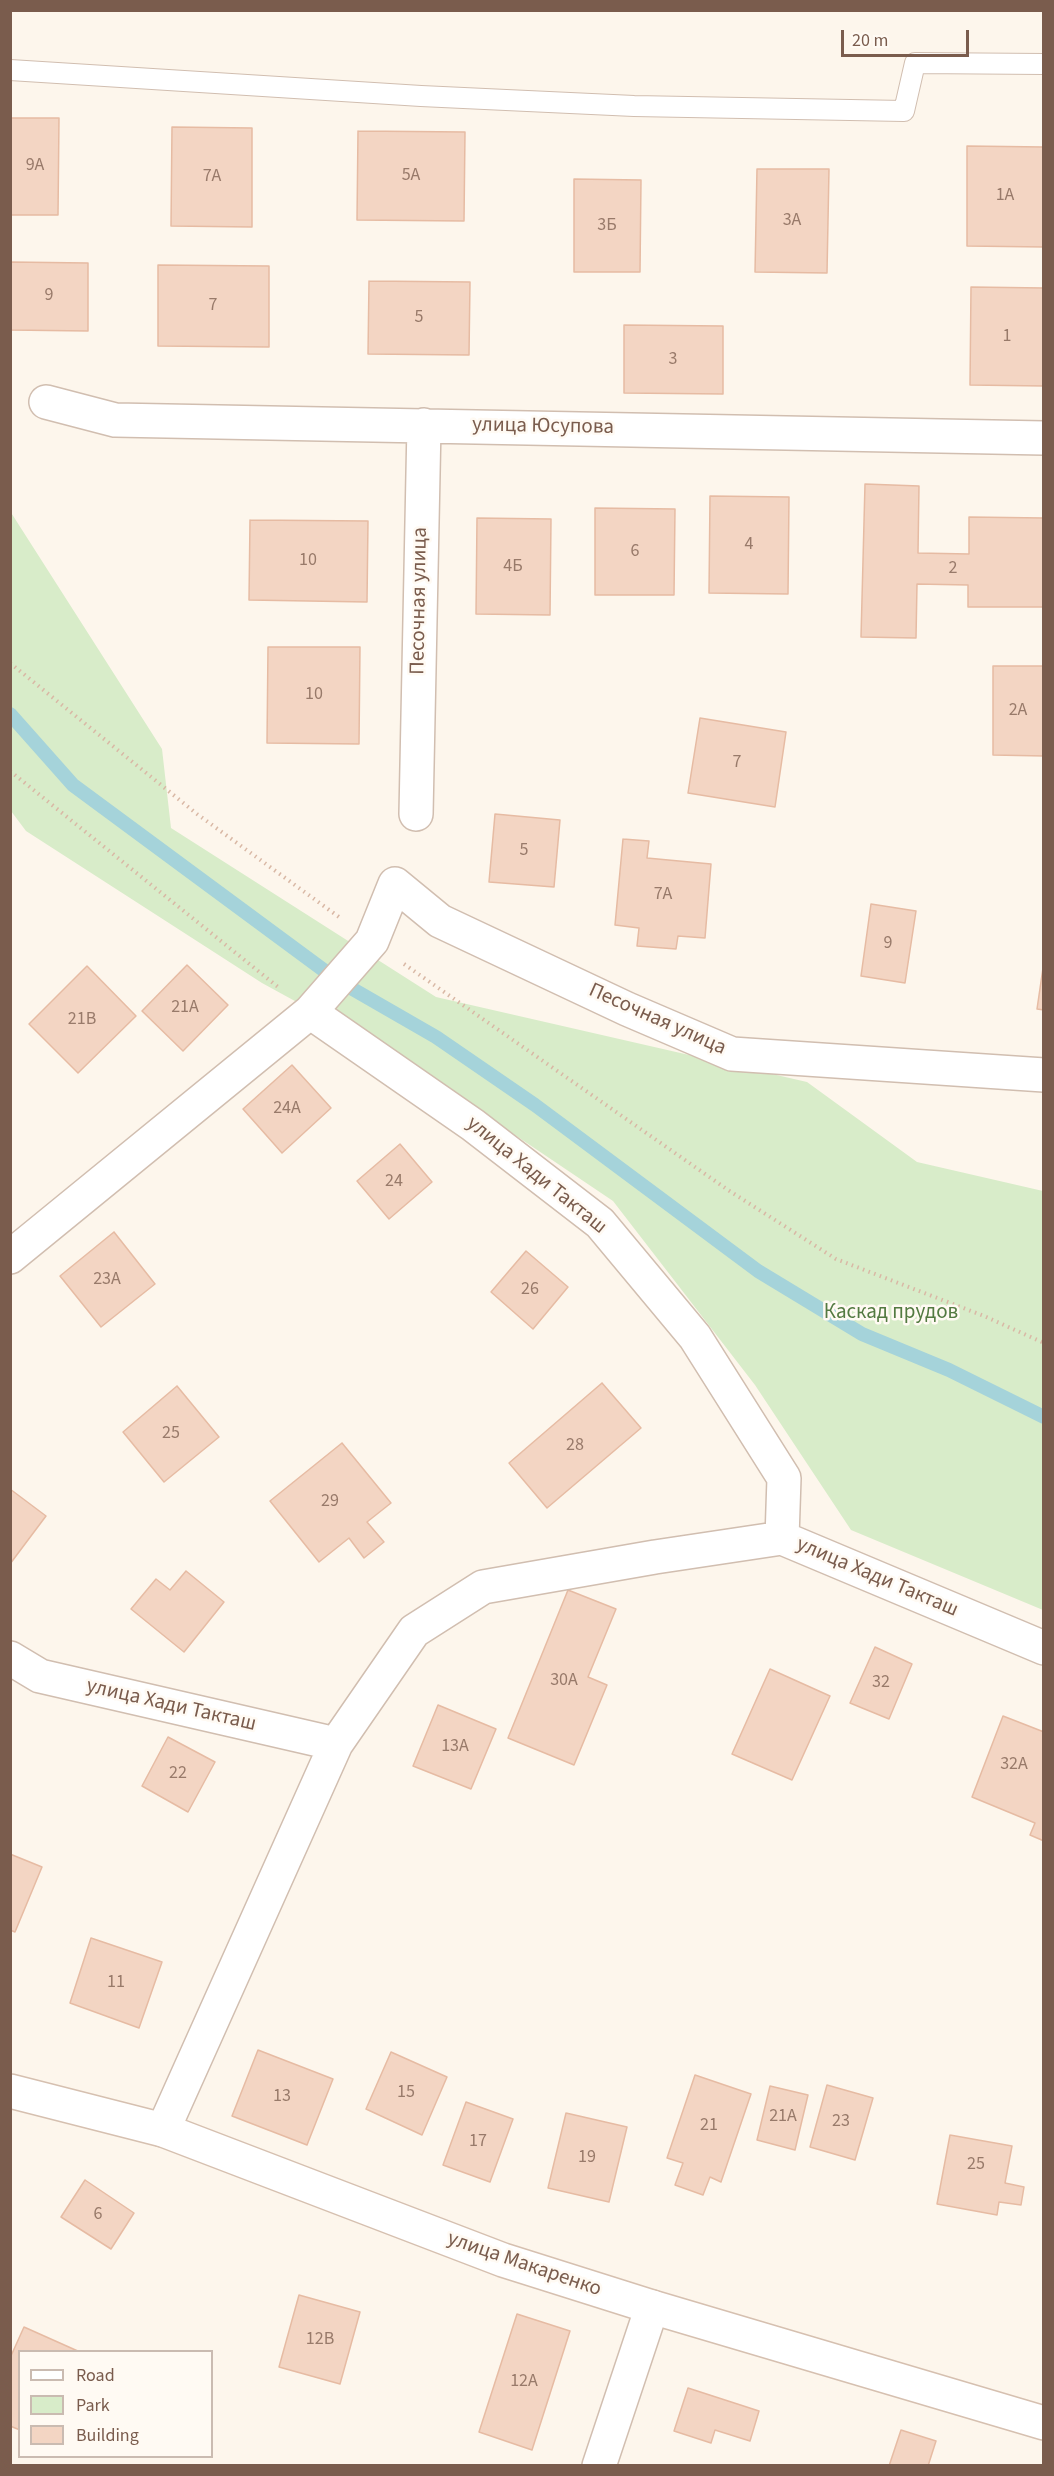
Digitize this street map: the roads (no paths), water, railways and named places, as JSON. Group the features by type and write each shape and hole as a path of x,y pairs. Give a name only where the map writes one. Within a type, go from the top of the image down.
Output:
{"street":[{"name":"улица Юсупова","path":"46,402 115,420 1044,438"},
{"name":"Песочная улица","path":"416,814 423,425"},
{"name":"Песочная улица","path":"310,1012 372,941 395,884 440,921 627,1009 732,1054 1044,1075"},
{"path":"10,1257 310,1012"},
{"name":"улица Хади Такташ","path":"310,1012 473,1125 600,1223 695,1337 784,1478 782,1538 1044,1648"},
{"path":"163,2130 336,1744 414,1631 483,1587 782,1538"},
{"name":"улица Хади Такташ","path":"10,1658 40,1676 336,1744"},
{"name":"улица Макаренко","path":"10,2091 163,2130 502,2260 652,2307 1044,2423"},
{"path":"599,2466 652,2307"}],"lane":[{"path":"10,70 409,95 634,106 904,111 915,63 1044,64"}],"waterway":[{"path":"10,714 73,785 337,980 436,1037 535,1105 758,1271 862,1334 949,1370 1044,1417"}],"park label":[{"name":"Каскад прудов","path":"891,1313"}]}
